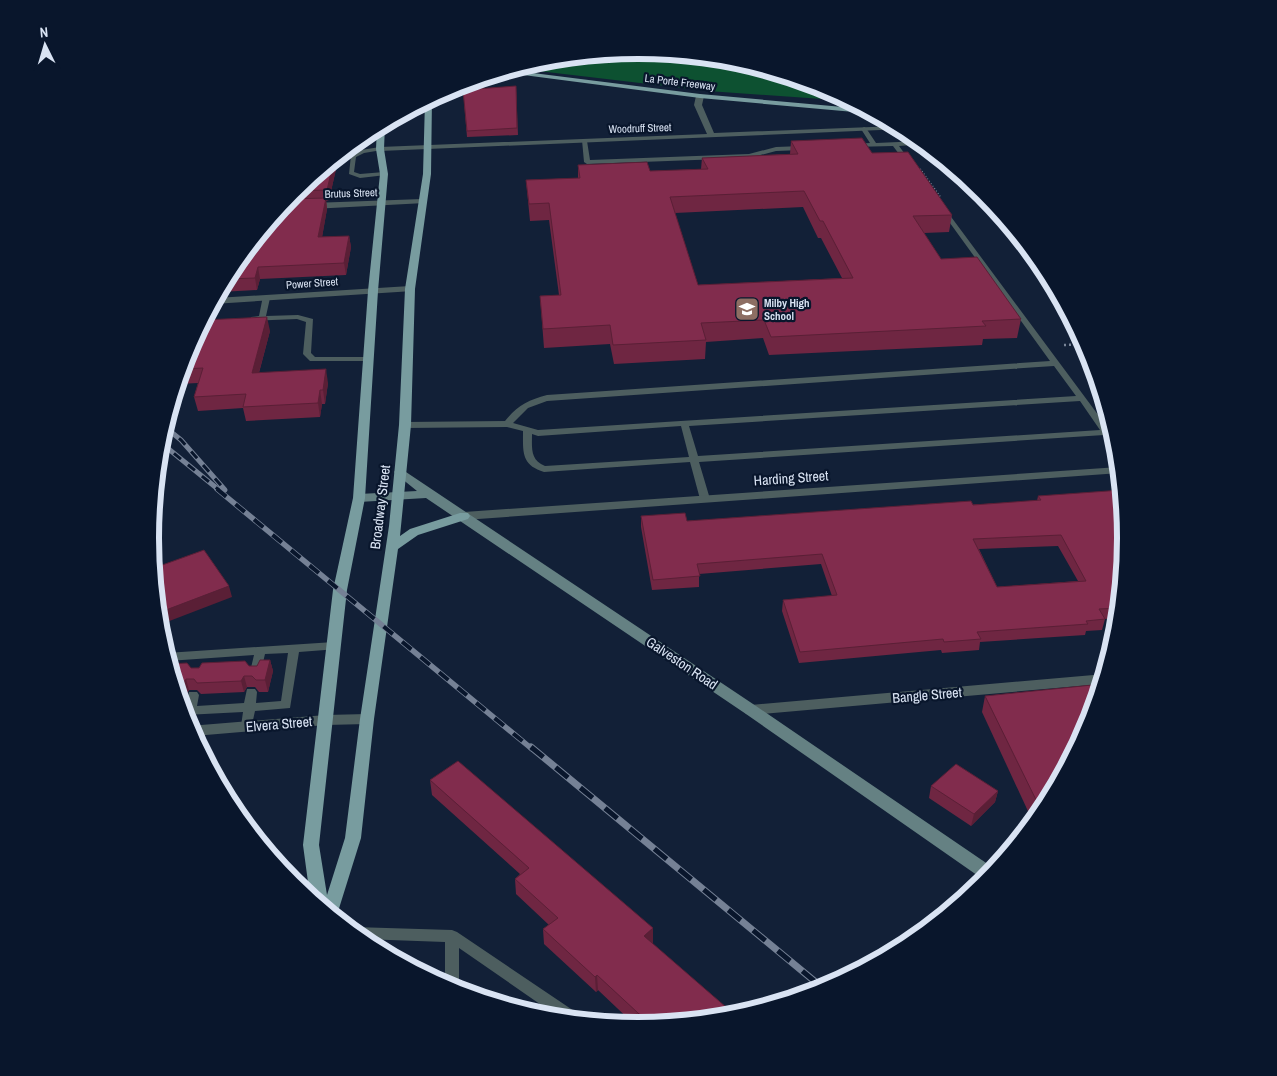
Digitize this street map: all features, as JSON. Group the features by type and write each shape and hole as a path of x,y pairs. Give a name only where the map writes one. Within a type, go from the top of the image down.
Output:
{"main road":[{"name":"La Porte Freeway","path":"519,74 700,96 854,110"},
{"name":"Broadway Street","path":"332,906 353,838 391,548 405,425 410,289 427,174 429,107"},
{"name":"Broadway Street","path":"318,894 311,846 340,590 360,498 373,291 384,174 379,135"},
{"name":"Galveston Road","path":"400,472 428,494 464,516 751,710 983,870"},
{"path":"360,498 428,494"},
{"path":"391,548 414,532 464,516"}],"street":[{"path":"700,96 698,105 712,136"},
{"name":"Woodruff Street","path":"380,150 887,128"},
{"name":"Brutus Street","path":"300,206 422,201"},
{"name":"Power Street","path":"222,301 410,289"},
{"name":"Harding Street","path":"464,516 1113,470"},
{"name":"Bangle Street","path":"751,710 1096,680"},
{"name":"Elvera Street","path":"200,730 326,720 368,719"}],"lane":[{"path":"864,129 874,145"},
{"path":"584,141 588,162 749,156 776,149 806,148"},
{"path":"845,146 910,143"},
{"path":"894,144 912,168"},
{"path":"380,150 363,151 353,156 352,173 360,176 384,174"},
{"path":"941,207 1105,431"},
{"path":"262,319 266,298"},
{"path":"243,320 298,317 310,321 306,354 313,359 368,359"},
{"path":"508,424 517,411 530,402 547,398 1056,363"},
{"path":"405,425 508,424 538,433 548,433 1082,398"},
{"path":"684,424 705,499"},
{"path":"528,430 528,460 534,466 544,469 1106,432"},
{"path":"175,658 202,660 260,651 334,646"},
{"path":"192,711 286,705 294,649"},
{"path":"256,672 260,651"},
{"path":"247,726 252,692"},
{"path":"190,704 193,695"},
{"path":"368,933 452,936 560,1010"},
{"path":"452,936 452,980"}],"green space":[{"path":"607,60 670,60 701,63 763,75 793,84 832,100 708,91 534,70"}],"building":[{"path":"516,86 517,128 467,131 463,92 469,90"},
{"path":"862,138 872,153 908,152 952,215 913,216 941,259 977,257 1021,319 982,321 986,326 771,337 764,320 701,323 706,340 613,345 610,325 543,329 540,296 561,295 549,203 529,204 526,180 580,178 578,165 647,162 650,171 708,169 702,158 798,154 791,141","holes":["804,191 820,221 823,221 853,278 698,285 670,197"]},
{"path":"331,171 327,190 309,191"},
{"path":"326,198 318,237 349,236 344,263 258,267 255,278 236,279 258,246 300,199"},
{"path":"267,317 252,373 326,369 323,390 320,390 318,403 243,407 246,394 194,397 203,368 191,369 212,320"},
{"path":"1115,490 1118,538 1117,569 1113,608 1099,609 1105,619 1086,621 1088,624 977,632 981,639 944,642 943,639 800,652 783,600 837,595 822,554 697,564 700,576 653,580 641,516 685,513 687,521 971,501 973,505 1041,500 1038,496","holes":["1061,535 1086,581 997,587 973,539"]},
{"path":"204,550 229,586 165,610 160,566"},
{"path":"260,660 270,660 265,680 256,680 252,676 244,676 241,681 197,683 194,679 186,679 183,684 176,664 187,663 191,668 199,668 202,663 245,661 249,666 257,666"},
{"path":"1094,685 1068,750 1054,778 1038,803 985,696"},
{"path":"458,761 653,928 644,936 727,1008 701,1013 642,1017 543,929 558,918 515,879 529,868 430,780"},
{"path":"956,764 998,791 974,814 931,786"}],"railway":[{"path":"171,432 181,440 225,490"},
{"path":"167,448 219,490"},
{"path":"217,489 532,749"},
{"path":"531,747 817,983"}],"place":[{"name":"Milby High School","path":"747,309"}]}
